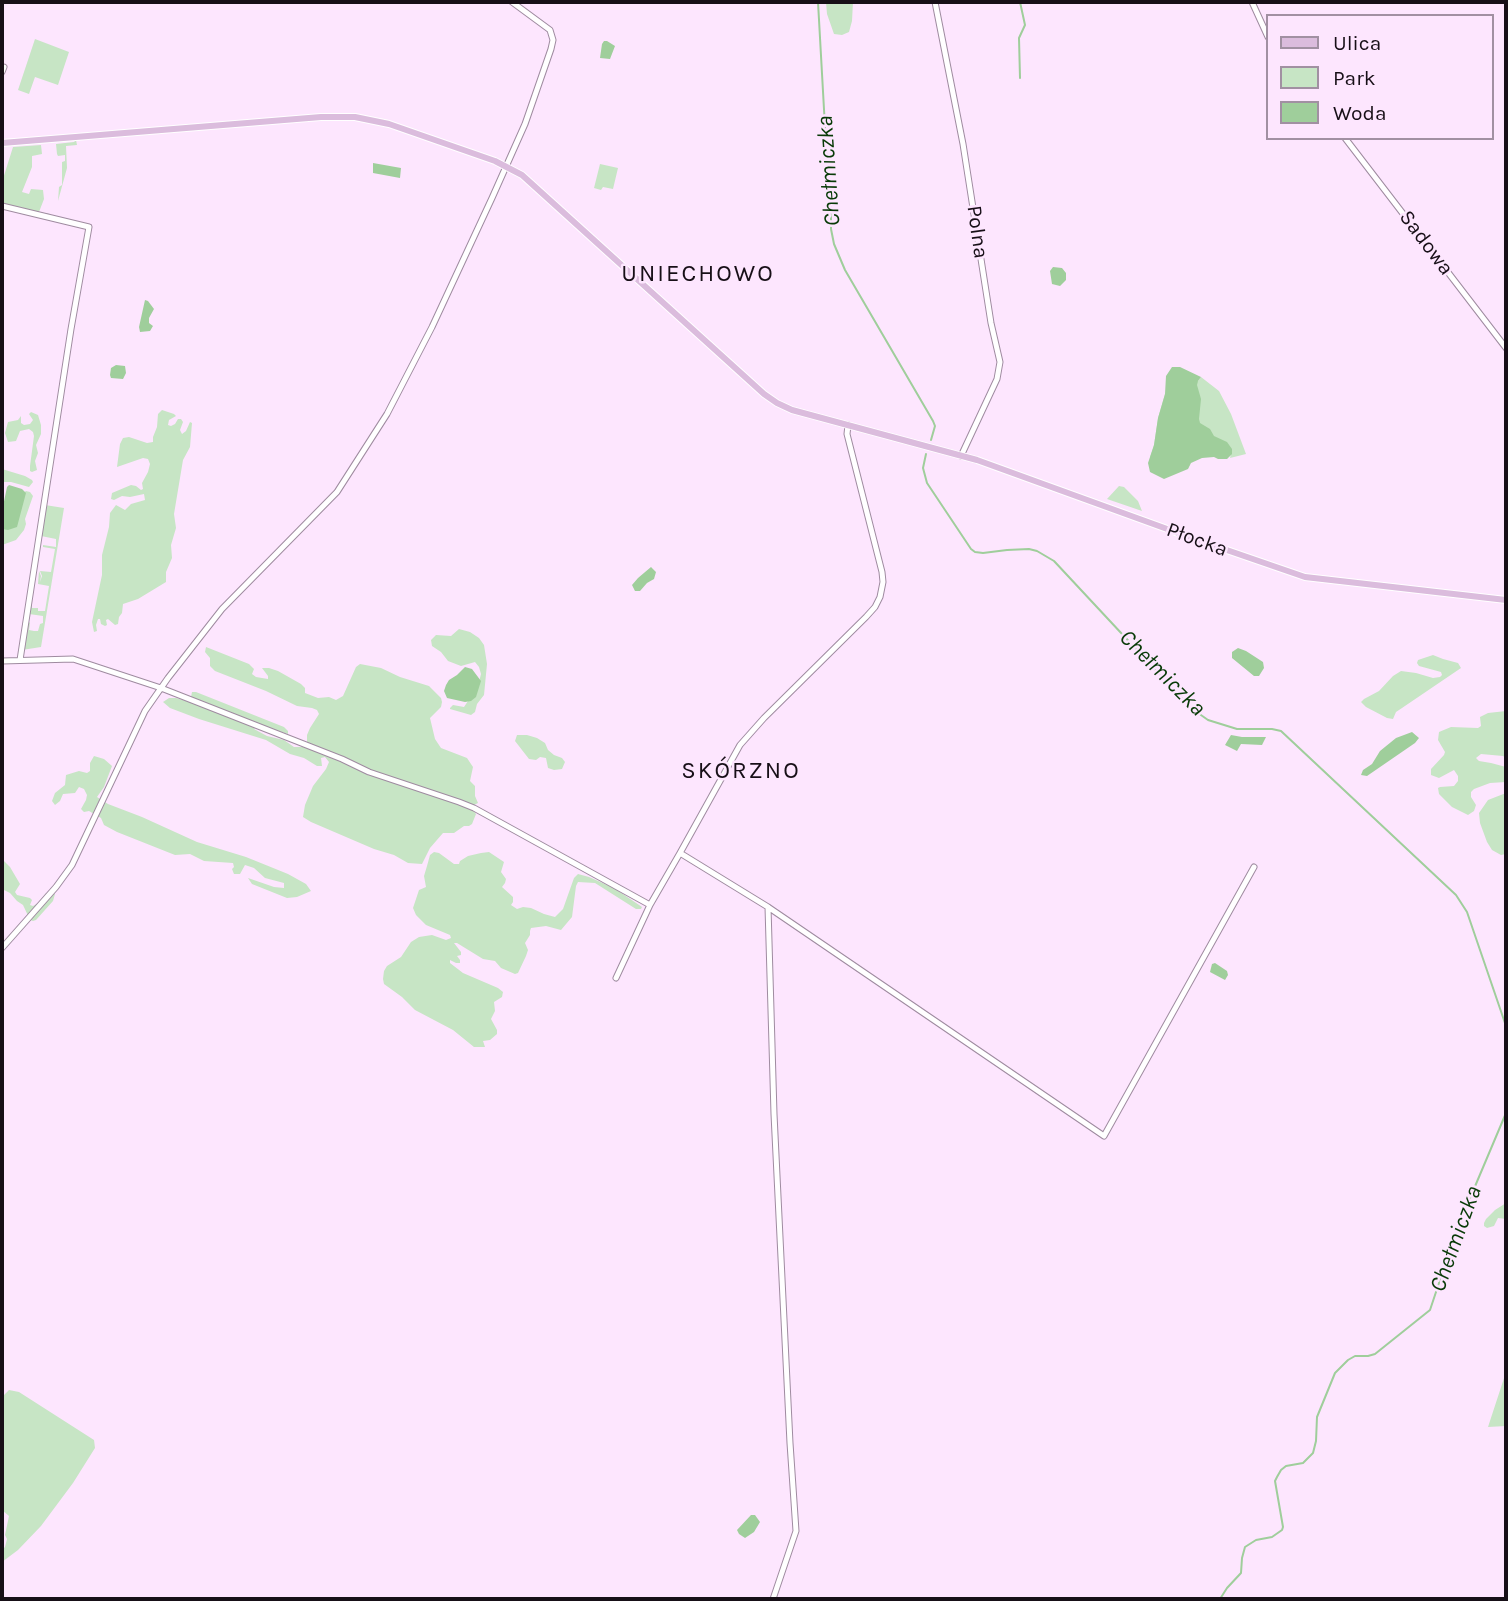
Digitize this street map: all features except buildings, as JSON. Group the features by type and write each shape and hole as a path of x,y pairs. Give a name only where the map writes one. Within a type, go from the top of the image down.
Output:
{"main road":[{"name":"Płocka","path":"2,143 343,117 389,124 507,166 522,175 771,399 792,410 1000,468 1218,548 1305,576 1506,600"}],"street":[{"path":"2,948 56,887 72,864 145,711 161,688 222,609 337,492 393,404 507,166 551,49 553,40 550,30 512,2"},
{"name":"Polna","path":"935,2 963,145 991,323 1000,362 997,379 961,456"},
{"path":"1252,2 1266,33"},
{"name":"Sadowa","path":"1347,140 1506,348"},
{"path":"2,206 89,228 20,660"},
{"path":"616,978 650,905 740,745 866,617 880,597 882,572 847,434 848,425"},
{"path":"2,661 73,659 161,688 369,772 474,808 650,905"},
{"path":"680,853 768,906 1104,1136 1254,867"},
{"path":"768,906 775,1127 796,1531 773,1599"}],"green space":[{"path":"826,2 853,2 849,32 834,34"},
{"path":"35,39 69,52 58,85 35,77 29,94 18,90"},
{"path":"76,140 77,145 66,146 67,168 58,201 65,155 58,156 56,144"},
{"path":"41,145 42,154 32,156 32,167 22,192 29,194 31,189 43,190 44,199 39,212 50,214 48,215 2,204 2,182 13,147"},
{"path":"600,164 618,168 613,189 594,188"},
{"path":"1201,377 1219,391 1246,454 1230,458 1231,454 1150,457 1165,394 1198,381"},
{"path":"162,410 176,416 169,420 168,425 171,426 181,419 182,434 190,422 192,423 190,447 183,460 174,514 176,528 166,582 138,599 123,604 118,624 115,625 108,619 105,626 98,619 97,631 94,632 92,622 102,575 102,555 110,513 116,505 125,510 131,504 145,500 144,494 122,496 114,500 111,499 112,493 131,485 143,489 142,483 150,464 148,459 143,458 117,467 120,444 123,438 129,437 147,443 153,442 158,414"},
{"path":"31,412 38,415 41,425 41,434 36,445 37,470 32,472 30,466 33,432 29,429 20,431 16,441 8,442 5,433 8,422 18,420 21,416 21,423 30,424 33,420 29,414"},
{"path":"2,469 25,476 33,482 29,487 2,482"},
{"path":"1119,486 1124,487 1138,501 1142,511 1107,499"},
{"path":"26,491 33,496 24,530 16,540 2,545 2,510 17,513 21,495"},
{"path":"45,505 64,508 41,647 22,650 28,621 29,630 34,631 38,631 43,623 43,616 29,614 32,596 32,608 45,611 49,586 38,584 39,571 40,582 42,576 40,571 51,572 55,549 43,545 56,547 56,539 41,536"},
{"path":"459,629 479,638 484,645 487,664 484,695 471,715 450,708 453,705 464,707 478,686 481,674 479,667 475,662 461,666 448,661 432,646 431,640 436,635 451,636"},
{"path":"206,647 249,664 256,677 268,679 262,668 278,671 301,684 305,693 318,698 329,697 336,700 343,696 356,667 360,664 381,668 429,686 442,702 441,707 430,718 435,739 441,748 467,758 473,767 470,781 475,786 478,803 474,805 476,814 472,824 454,833 443,833 430,848 422,864 408,863 303,817 313,786 329,762 325,757 321,758 322,766 317,766 266,740 199,719 170,708 163,702 176,698 190,702 192,692 196,692 284,727 288,734 259,725 254,729 284,740 294,747 305,747 307,735 319,714 317,710 297,706 215,671 210,666"},
{"path":"1433,655 1458,663 1461,668 1396,712 1393,719 1361,702 1379,691 1401,671 1440,677 1441,672 1419,666 1417,663 1418,660"},
{"path":"1506,711 1506,758 1481,754 1476,758 1506,767 1506,782 1490,783 1474,789 1471,797 1476,805 1474,811 1468,815 1452,807 1439,794 1438,788 1454,786 1458,781 1454,770 1439,778 1431,775 1431,769 1445,752 1438,740 1439,732 1451,727 1478,728 1481,726 1480,717"},
{"path":"517,735 527,735 545,743 548,750 565,762 562,769 548,768 546,758 529,759 515,741"},
{"path":"94,756 104,759 112,766 97,797 108,804 197,842 246,857 288,874 306,884 311,891 287,898 252,884 248,878 284,888 284,883 265,878 254,868 245,865 240,874 234,874 233,863 204,861 190,854 175,855 117,832 104,825 101,818 81,809 87,795 84,789 79,787 75,793 63,794 55,805 52,801 55,793 65,785 66,775 90,771"},
{"path":"1506,793 1506,854 1501,855 1492,850 1487,842 1479,813 1488,800"},
{"path":"434,852 454,864 459,864 468,856 489,852 504,862 501,872 506,879 502,887 513,897 511,905 517,909 531,908 555,917 563,909 574,878 578,874 614,888 642,907 636,909 595,883 578,882 572,917 561,930 546,926 531,928 525,943 528,950 526,956 515,974 501,968 495,961 483,959 454,943 461,952 461,955 457,956 460,963 450,960 450,963 463,973 503,992 502,997 494,1002 495,1011 491,1019 497,1034 490,1040 483,1041 485,1047 474,1047 453,1030 415,1010 384,984 384,971 387,966 401,957 411,942 419,937 432,935 446,940 451,938 450,935 426,925 413,908 419,890 426,887 424,876 430,855"},
{"path":"2,859 20,884 15,892 30,898 30,905 38,903 46,893 55,894 53,901 36,920 30,920 23,905 2,889"},
{"path":"1506,1203 1506,1219 1498,1218 1494,1226 1484,1226 1486,1219"},
{"path":"1506,1372 1506,1426 1488,1427"},
{"path":"9,1390 19,1392 94,1440 95,1448 41,1526 2,1562 9,1516 2,1510 2,1397"}],"water":[{"path":"604,41 615,46 610,59 600,58"},
{"path":"373,163 401,168 400,178 373,173"},
{"path":"1053,267 1062,268 1066,273 1066,280 1060,286 1052,284 1050,271"},
{"path":"145,300 154,309 149,318 149,323 153,326 150,331 140,332 139,327"},
{"path":"116,365 125,366 123,379 111,378 111,368"},
{"path":"1172,367 1180,367 1201,377 1197,385 1201,399 1200,423 1210,429 1214,436 1227,442 1232,454 1227,459 1202,458 1191,463 1188,469 1164,479 1150,472 1148,463 1165,394 1166,376"},
{"path":"9,485 26,493 17,527 8,530 2,529 2,511"},
{"path":"651,567 656,572 654,579 640,591 635,591 632,585"},
{"path":"1238,648 1263,662 1264,668 1259,676 1254,676 1232,658 1232,652"},
{"path":"465,667 472,669 481,681 476,697 465,702 447,698 444,691 446,685"},
{"path":"1412,732 1419,738 1415,743 1367,776 1361,775 1380,751 1396,738"},
{"path":"1231,735 1266,737 1262,745 1241,744 1237,751 1225,745"},
{"path":"1215,963 1227,971 1225,980 1210,972 1212,964"},
{"path":"751,1515 755,1515 760,1522 754,1532 745,1538 737,1530"}],"waterway":[{"name":"Chełmiczka","path":"818,2 834,244 845,270 933,421 935,426 931,440"},
{"path":"1020,2 1025,25 1019,38 1020,78"},
{"name":"Chełmiczka","path":"926,454 923,468 927,483 971,549 983,553 1029,549 1054,561 1191,708 1208,720 1237,729 1281,731 1456,895 1467,912 1506,1026"},
{"name":"Chełmiczka","path":"1220,1599 1241,1573 1245,1547 1256,1540 1272,1537 1282,1530 1275,1481 1286,1466 1303,1463 1313,1453 1317,1417 1335,1373 1355,1356 1375,1354 1430,1310 1457,1229 1506,1113"}],"district":[{"name":"UNIECHOWO","path":"698,274"},
{"name":"SKÓRZNO","path":"741,771"}]}
